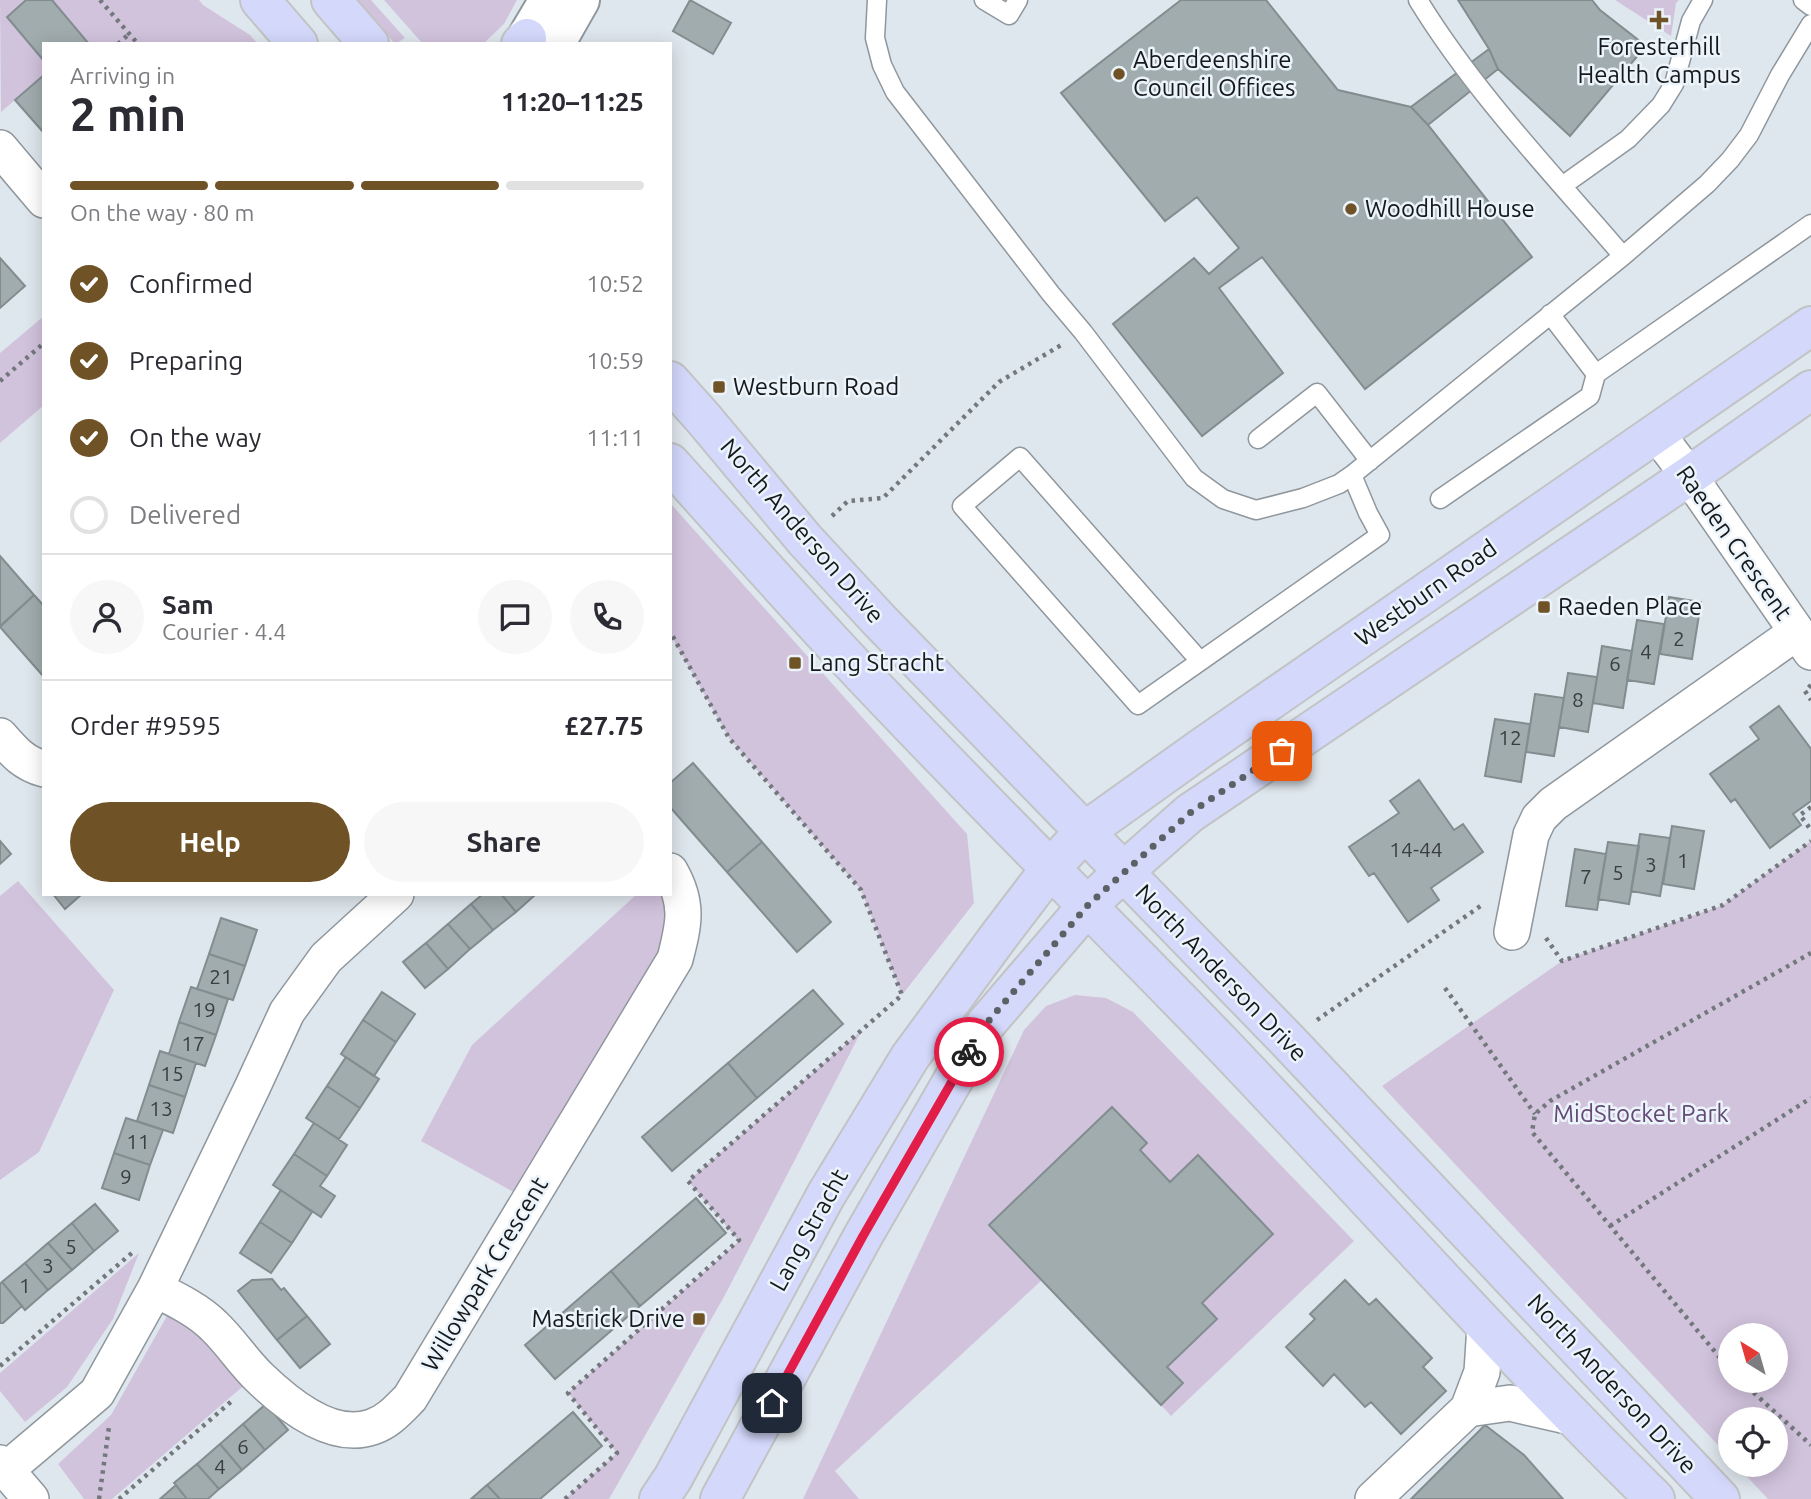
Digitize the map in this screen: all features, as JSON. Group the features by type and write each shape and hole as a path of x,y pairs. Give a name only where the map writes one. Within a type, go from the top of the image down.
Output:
{"main road":[{"path":"260,0 297,42"},
{"name":"Westburn Road","path":"1050,869 1084,832 1200,749 1811,326"},
{"name":"North Anderson Drive","path":"672,383 805,540 879,620 1288,1041 1720,1499"},
{"name":"Westburn Road","path":"1088,905 1190,813 1689,476 1811,390"},
{"name":"North Anderson Drive","path":"672,465 844,655 1227,1049 1485,1326 1655,1499"},
{"name":"Lang Stracht","path":"659,1499 827,1195 910,1057 1050,869"},
{"name":"Lang Stracht","path":"720,1499 863,1236 985,1025 1088,905"}],"street":[{"path":"532,42 549,0"},
{"path":"532,42 580,0"},
{"path":"0,148 42,198"},
{"name":"Raeden Crescent","path":"1657,434 1804,642"},
{"path":"1513,932 1531,835 1539,818 1553,804 1804,642"},
{"path":"0,736 28,764 42,768"},
{"name":"Willowpark Crescent","path":"155,1289 189,1307 213,1324 259,1378 300,1411 324,1424 347,1430 372,1428 393,1416 410,1398 676,959 684,924 680,888 672,874"},
{"path":"31,1499 3,1467 97,1393 155,1289 287,1012 326,958 383,898"},
{"path":"1373,1499 1468,1409 1482,1372 1485,1326"},
{"path":"1468,1409 1510,1403 1572,1417"}],"lane":[{"path":"877,0 875,38 882,65 895,92 1194,478 1223,499 1256,510 1303,498 1339,484 1352,475 1623,256 1707,184 1749,135 1780,75 1811,24"},
{"path":"984,0 1009,15 1018,0"},
{"path":"1419,0 1438,33 1493,104 1623,256"},
{"path":"1562,186 1628,139 1661,105 1674,84 1691,21 1703,0"},
{"path":"1803,0 1811,6"},
{"path":"1440,499 1590,396 1597,374 1811,224"},
{"path":"1550,314 1597,374"},
{"path":"1258,439 1317,393 1370,461"},
{"path":"1200,662 1020,457 962,506 1138,705 1200,662 1380,535 1352,475"}],"path":[{"path":"100,0 136,42"},
{"path":"120,42 129,34"},
{"path":"848,501 883,498 999,382 1083,332"},
{"path":"0,381 42,345"},
{"path":"565,1499 617,1452 568,1393 739,1240 688,1181 902,995 861,890 729,738 672,637"},
{"path":"1811,685 1805,691 1811,700"},
{"path":"1811,807 1800,815 1811,830"},
{"path":"1513,932 1543,934 1562,961 1723,905 1811,841"},
{"path":"1288,1041 1522,878"},
{"path":"1718,1355 1532,1132 1535,1114 1550,1101 1811,953"},
{"path":"1445,988 1535,1114"},
{"path":"1610,1226 1811,1098"},
{"path":"0,1366 137,1249"},
{"path":"119,1499 259,1378"},
{"path":"1754,1393 1811,1445"},
{"path":"99,1499 111,1415"}],"green space":[{"path":"0,0 26,0 7,17 42,59 42,77 1,112"},
{"path":"52,0 199,0 256,42 87,42"},
{"path":"356,0 371,0 405,38 393,42"},
{"path":"384,0 517,0 504,24 485,42 421,42"},
{"name":"Foresterhill Health Campus","path":"1615,0 1679,0 1676,3 1671,36"},
{"path":"42,318 42,407 0,443 0,353"},
{"path":"672,505 967,834 974,903 902,995 861,890 729,738 672,638"},
{"name":"MidStocket Park","path":"1811,841 1811,1499 1768,1499 1747,1477 1788,1477 1788,1407 1718,1407 1718,1445 1382,1086 1562,961 1723,905"},
{"path":"18,881 114,990 39,1152 0,1180 0,896"},
{"path":"635,896 664,896 669,912 667,945 519,1195 421,1141 472,1045"},
{"path":"1075,995 1106,998 1133,1012 1354,1241 1171,1416 1161,1405 1183,1383 1167,1367 1217,1319 1202,1303 1273,1234 1198,1156 1170,1182 1140,1150 1112,1107 989,1224 1042,1280 835,1471 859,1499 803,1499 1024,1030 1046,1006"},
{"path":"862,1030 725,1295 609,1499 565,1499 617,1453 568,1393 739,1241 688,1181"},
{"path":"139,1253 113,1319 67,1387 25,1422 0,1391 0,1373"},
{"path":"177,1313 248,1382 112,1499 84,1499 58,1464 111,1415 168,1314"}],"building":[{"path":"26,0 52,0 87,42 42,42 42,59 7,17"},
{"path":"690,0 731,23 713,54 673,31"},
{"name":"Woodhill House","path":"1181,0 1266,0 1338,90 1411,107 1532,257 1365,389 1262,257 1219,288 1283,373 1202,436 1113,324 1194,258 1209,274 1239,248 1197,197 1165,221 1061,93"},
{"path":"1458,0 1592,0 1600,10 1646,46 1570,136 1498,69 1489,49"},
{"path":"1489,49 1498,69 1428,125 1411,107"},
{"path":"42,77 42,131 15,100"},
{"path":"0,258 25,286 0,308"},
{"path":"0,556 34,595 0,626"},
{"path":"34,595 42,604 42,675 0,627"},
{"path":"1669,597 1701,602 1692,659 1660,654"},
{"path":"1637,620 1664,624 1654,684 1627,680"},
{"path":"1602,646 1632,651 1623,708 1593,703"},
{"path":"1568,673 1597,677 1588,732 1559,727"},
{"path":"1535,694 1564,698 1554,756 1526,752"},
{"path":"1779,706 1811,749 1811,801 1793,814 1801,825 1770,848 1735,799 1731,802 1710,774 1759,739 1750,727"},
{"path":"1495,719 1530,724 1521,782 1485,776"},
{"path":"693,763 762,842 727,872 672,809 672,781"},
{"path":"1419,780 1454,830 1463,824 1483,852 1431,888 1439,900 1408,922 1374,873 1369,876 1349,847 1399,813 1390,801"},
{"path":"1672,826 1704,831 1694,889 1663,884"},
{"path":"1640,834 1670,838 1660,896 1631,891"},
{"path":"0,841 11,854 0,864"},
{"path":"762,842 831,922 797,952 727,872"},
{"path":"1608,842 1639,846 1629,904 1598,899"},
{"path":"1575,849 1606,854 1597,910 1566,906"},
{"path":"55,896 80,896 65,909"},
{"path":"481,896 503,896 516,912 493,930 471,904"},
{"path":"503,896 534,896 516,912"},
{"path":"471,904 493,930 470,949 448,924"},
{"path":"221,918 257,930 245,966 209,954"},
{"path":"448,924 470,949 448,969 426,943"},
{"path":"426,943 448,969 425,988 403,962"},
{"path":"209,954 245,966 233,1000 197,989"},
{"path":"191,987 228,999 216,1035 179,1022"},
{"path":"813,990 843,1024 757,1098 728,1063"},
{"path":"382,992 415,1014 396,1042 363,1020"},
{"path":"363,1020 396,1042 374,1076 341,1054"},
{"path":"179,1022 216,1035 205,1066 169,1054"},
{"path":"160,1051 196,1063 185,1097 149,1085"},
{"path":"346,1057 379,1079 360,1108 327,1086"},
{"path":"728,1063 757,1098 672,1171 642,1137"},
{"path":"149,1085 185,1097 173,1133 137,1121"},
{"path":"327,1086 360,1108 339,1139 306,1118"},
{"path":"1112,1107 1147,1143 1140,1150 1170,1182 1198,1155 1273,1234 1202,1303 1217,1319 1167,1367 1183,1383 1161,1405 989,1225"},
{"path":"126,1118 163,1130 150,1165 114,1153"},
{"path":"314,1123 347,1145 327,1176 294,1154"},
{"path":"114,1153 150,1165 139,1200 102,1188"},
{"path":"294,1154 327,1176 320,1186 335,1196 321,1217 273,1185"},
{"path":"281,1190 312,1212 292,1243 260,1222"},
{"path":"696,1198 726,1233 640,1306 611,1271"},
{"path":"95,1204 118,1231 94,1251 72,1223"},
{"path":"260,1222 292,1243 271,1273 240,1253"},
{"path":"72,1223 94,1251 72,1270 48,1243"},
{"path":"48,1243 72,1270 48,1290 25,1263"},
{"path":"25,1263 48,1290 25,1310 2,1282"},
{"path":"611,1271 640,1306 555,1379 525,1345"},
{"path":"272,1279 281,1290 284,1288 307,1316 277,1340 238,1291 252,1280"},
{"path":"1345,1280 1369,1305 1376,1299 1432,1358 1423,1367 1446,1391 1401,1434 1371,1402 1365,1407 1334,1374 1323,1386 1286,1347 1315,1319 1310,1314"},
{"path":"2,1282 22,1306 0,1323 0,1284"},
{"path":"307,1316 330,1344 300,1368 277,1340"},
{"path":"266,1404 288,1430 265,1450 243,1424"},
{"path":"573,1412 602,1446 540,1499 500,1499 487,1485"},
{"path":"243,1424 265,1450 242,1470 220,1444"},
{"path":"1485,1425 1524,1455 1563,1499 1411,1499"},
{"path":"220,1444 242,1470 219,1489 197,1464"},
{"path":"197,1464 219,1489 208,1499 187,1499 174,1483"},
{"path":"176,1485 187,1499 160,1499"},
{"path":"487,1485 500,1499 471,1499"}],"way so far":[{"path":"969,1052 985,1025 1088,905 1190,813 1282,751"}],"place":[{"name":"Foresterhill Health Campus","path":"1659,20"},
{"name":"Aberdeenshire Council Offices","path":"1119,74"},
{"name":"Woodhill House","path":"1351,209"},
{"name":"Westburn Road","path":"719,387"},
{"name":"Raeden Place","path":"1544,607"},
{"name":"Lang Stracht","path":"795,663"},
{"name":"Mastrick Drive","path":"699,1319"}],"route":[{"path":"772,1403 863,1236 969,1052"}]}
